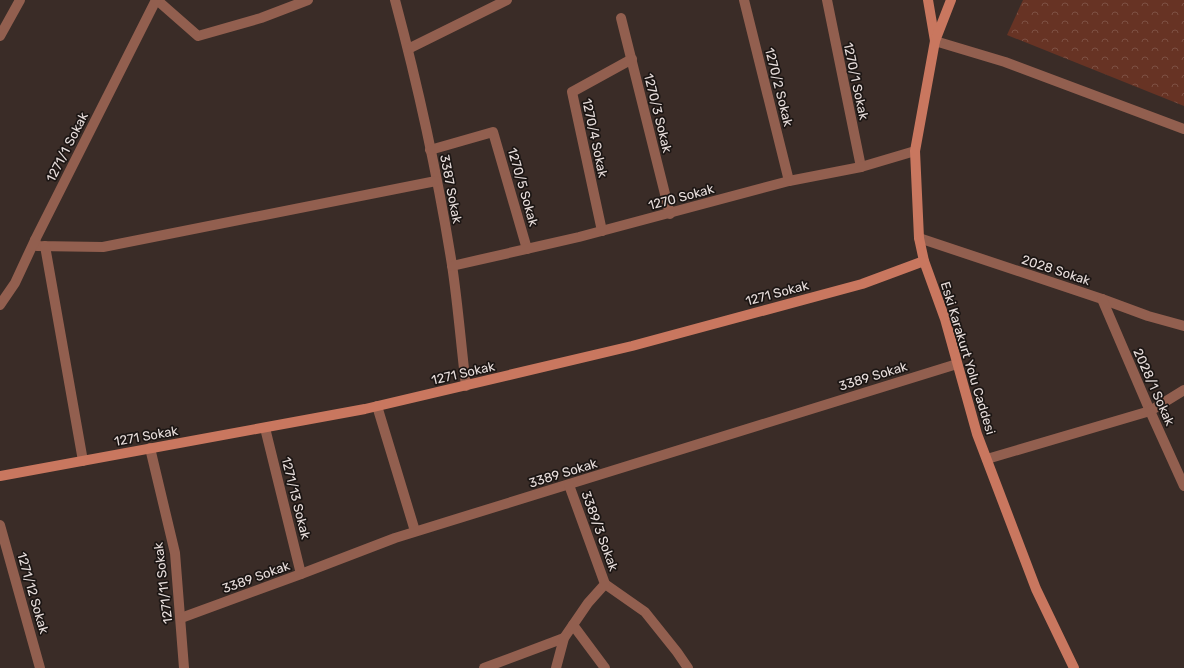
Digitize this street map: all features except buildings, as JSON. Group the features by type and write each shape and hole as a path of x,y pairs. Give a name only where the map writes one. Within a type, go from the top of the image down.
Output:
{"street":[{"path":"0,36 20,0"},
{"path":"156,0 198,36 261,18 308,0"},
{"name":"1271/1 Sokak","path":"0,305 14,283 156,0"},
{"name":"3387 Sokak","path":"395,0 408,49 430,150 452,266 466,386"},
{"path":"408,49 507,0"},
{"name":"1270/2 Sokak","path":"744,0 790,181"},
{"name":"1270/1 Sokak","path":"827,0 861,167"},
{"path":"928,0 935,41"},
{"path":"935,41 951,0"},
{"name":"1270/3 Sokak","path":"621,18 670,214"},
{"path":"935,41 1005,62 1184,130"},
{"name":"Eski Karakurt Yolu Caddesi","path":"935,41 915,151 919,238 924,261 945,319 976,434 987,459 1036,589 1074,668"},
{"name":"1270/4 Sokak","path":"602,231 572,92 632,59"},
{"name":"1270/5 Sokak","path":"430,150 494,132 526,249"},
{"name":"1270 Sokak","path":"452,266 670,214 790,181 861,167 915,151"},
{"path":"35,240 37,246 103,247 436,181"},
{"name":"2028 Sokak","path":"919,238 1102,299 1148,316 1184,326"},
{"path":"45,246 83,460"},
{"name":"1271 Sokak","path":"0,476 265,428 377,406 466,386 640,344 862,284 924,261"},
{"name":"2028/1 Sokak","path":"1102,299 1184,486"},
{"name":"3389 Sokak","path":"181,618 415,531 569,485 957,364"},
{"path":"987,459 1150,411 1184,390"},
{"path":"377,406 415,531"},
{"name":"1271/13 Sokak","path":"265,428 301,574"},
{"name":"1271/11 Sokak","path":"150,448 175,553 184,668"},
{"name":"3389/3 Sokak","path":"556,668 564,638 588,603 605,584 569,485"},
{"name":"1271/12 Sokak","path":"0,525 40,668"},
{"path":"605,584 645,612 678,652 688,668"},
{"path":"573,625 605,668"},
{"path":"484,668 564,638"}],"green space":[{"path":"1023,0 1184,0 1184,106 1007,35"}]}
